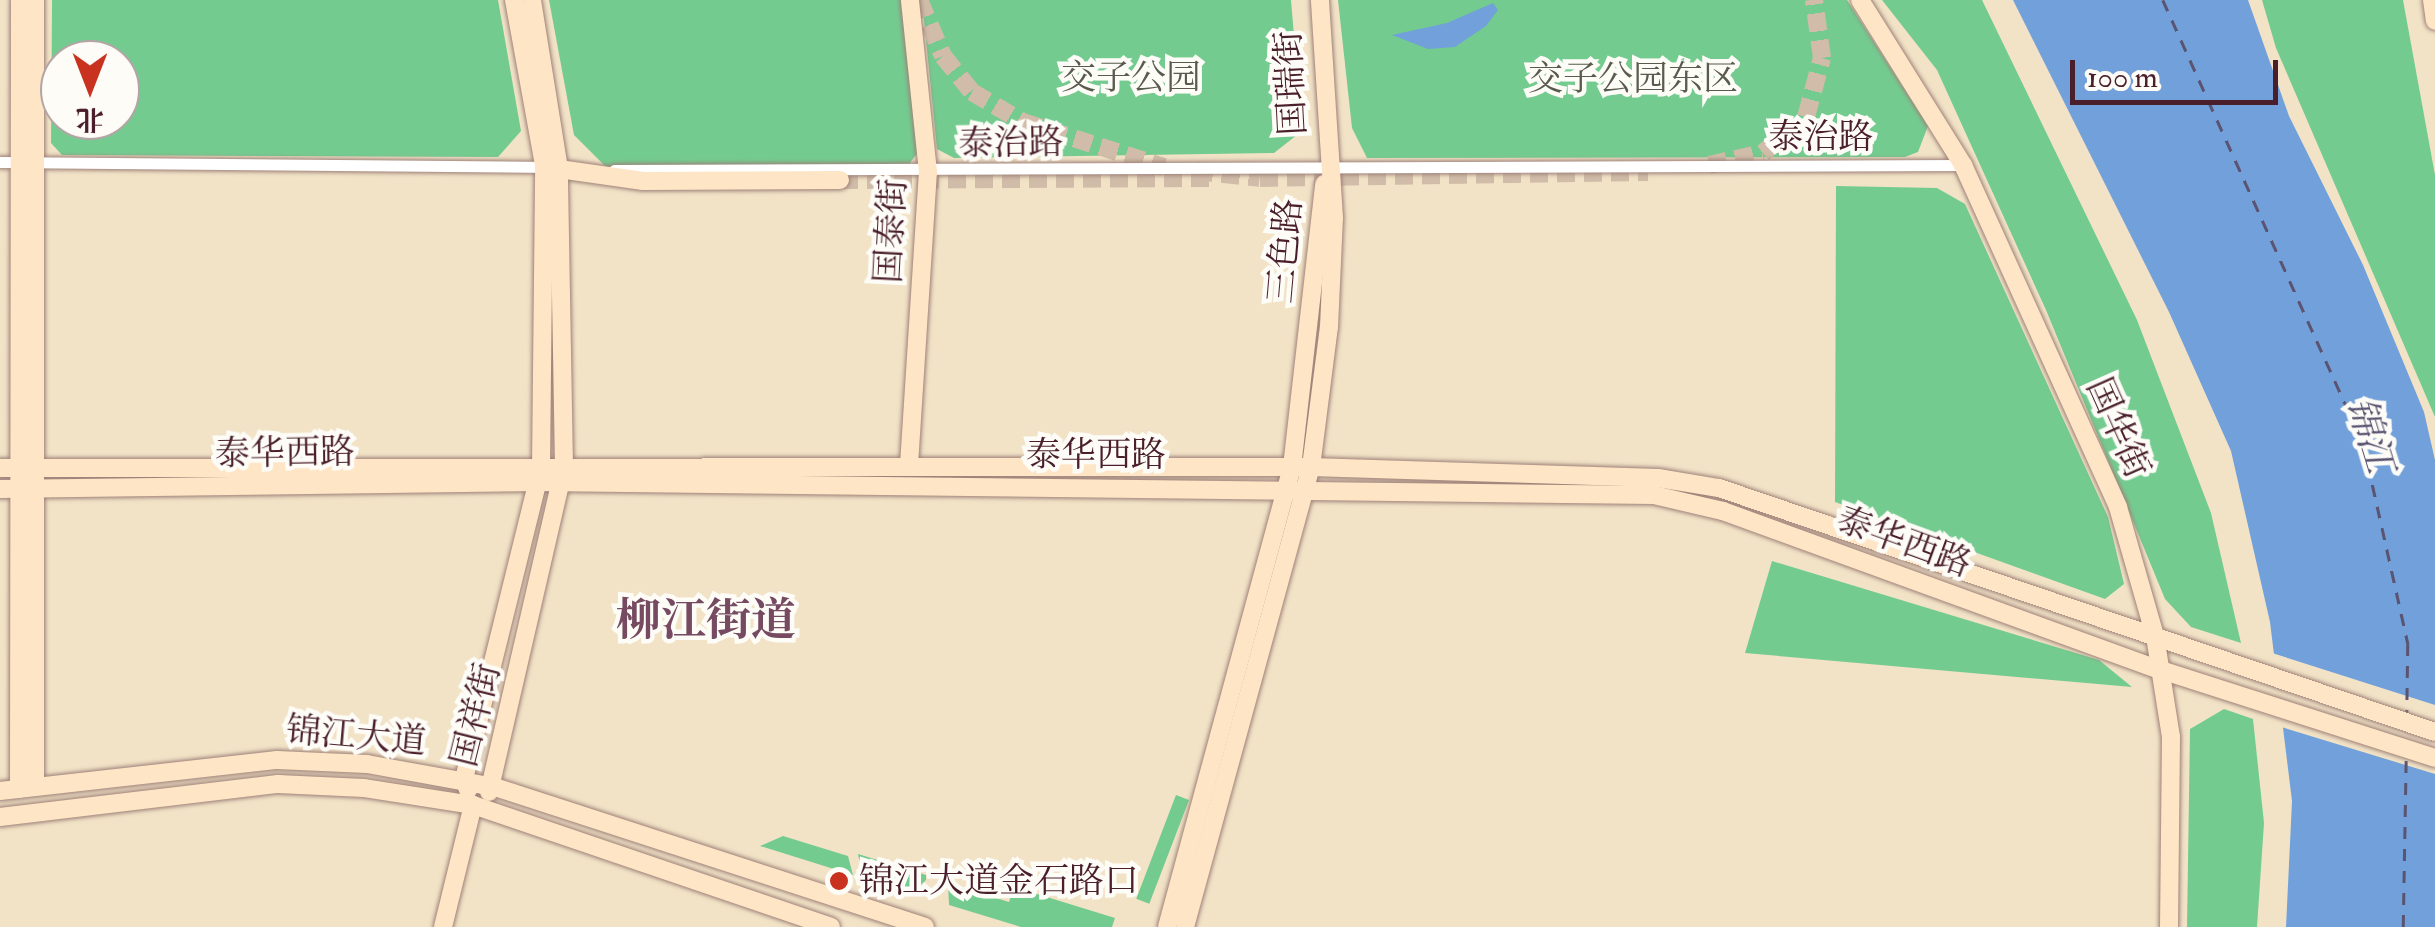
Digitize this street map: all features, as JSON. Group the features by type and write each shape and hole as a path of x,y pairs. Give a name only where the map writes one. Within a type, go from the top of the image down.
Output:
{"street":[{"path":"20,0 29,162"},
{"path":"18,789 18,489 28,468 29,162 35,0"},
{"name":"国祥街","path":"514,0 552,167 540,475 464,779 473,805 495,787 562,475 552,167 532,0"},
{"name":"国泰街","path":"908,465 928,172 910,0"},
{"name":"国瑞街","path":"1320,0 1328,164"},
{"name":"国华街","path":"1860,0 1963,165 2118,508 2162,670 2176,811 2169,927"},
{"path":"2432,0 2435,21"},
{"name":"泰治路","path":"0,162 928,172 1328,164 1963,165"},
{"name":"三色路","path":"1185,927 1302,466 1328,164"},
{"path":"552,167 643,181 840,180"},
{"name":"泰华西路","path":"562,475 908,465 1302,466 1658,478 1719,488 2435,732"},
{"name":"泰华西路","path":"0,468 1654,495 1723,511 2162,670 2435,758"},
{"name":"泰华西路","path":"18,489 540,475"},
{"name":"三色路","path":"1167,927 1296,489"},
{"name":"锦江大道","path":"18,789 277,760 464,779 925,927"},
{"name":"锦江大道","path":"0,818 278,784 364,788 473,805 831,927"},
{"path":"443,927 473,805"}],"green space":[{"path":"52,0 498,0 521,131 498,157 62,155 51,140 140,140 140,40 52,40"},
{"path":"549,0 907,0 918,152 907,167 607,168 574,135"},
{"name":"交子公园","path":"922,0 1291,0 1302,131 1274,153 954,158 937,149"},
{"name":"交子公园东区","path":"1338,0 1847,0 1928,126 1918,152 1905,157 1367,158 1352,128"},
{"path":"1882,0 1982,0 2137,320 2211,513 2241,643 2191,627 2165,599 2046,310 1937,70"},
{"path":"2262,0 2403,0 2435,175 2435,417 2276,48"},
{"path":"1836,186 1937,188 1965,204 2108,517 2124,584 2105,599 1835,502"},
{"path":"1772,561 2099,660 2132,687 1745,653"},
{"path":"2224,709 2253,719 2264,823 2257,927 2187,927 2190,729"},
{"path":"1176,795 1189,800 1149,904 1136,899"},
{"path":"783,836 848,856 853,875 760,846"},
{"path":"858,854 926,875 926,880 912,893 863,878"},
{"path":"948,883 1009,902 1014,887 1115,918 1112,927 1021,927 949,905"}],"water":[{"name":"锦江","path":"2013,0 2248,0 2289,116 2363,265 2424,412 2435,460 2435,927 2286,927 2292,801 2270,622 2231,451 2169,312"},
{"path":"1493,3 1498,10 1486,26 1455,47 1428,49 1392,35 1447,23"}],"pier":[{"path":"2269,652 2435,705 2435,774 2278,726"}],"ferry route":[{"path":"2163,0 2363,442 2408,644 2407,716"},
{"path":"2403,927 2406,759"}],"tunnel":[{"path":"919,0 943,56 972,92 1023,122 1164,167"},
{"path":"1709,165 1763,153 1806,117 1822,58 1814,0"},
{"path":"1195,171 1260,178 1648,172"},
{"path":"840,180 1209,178"}],"place":[{"name":"锦江大道金石路口","path":"839,881"}],"district":[{"name":"柳江街道","path":"706,622"}]}
